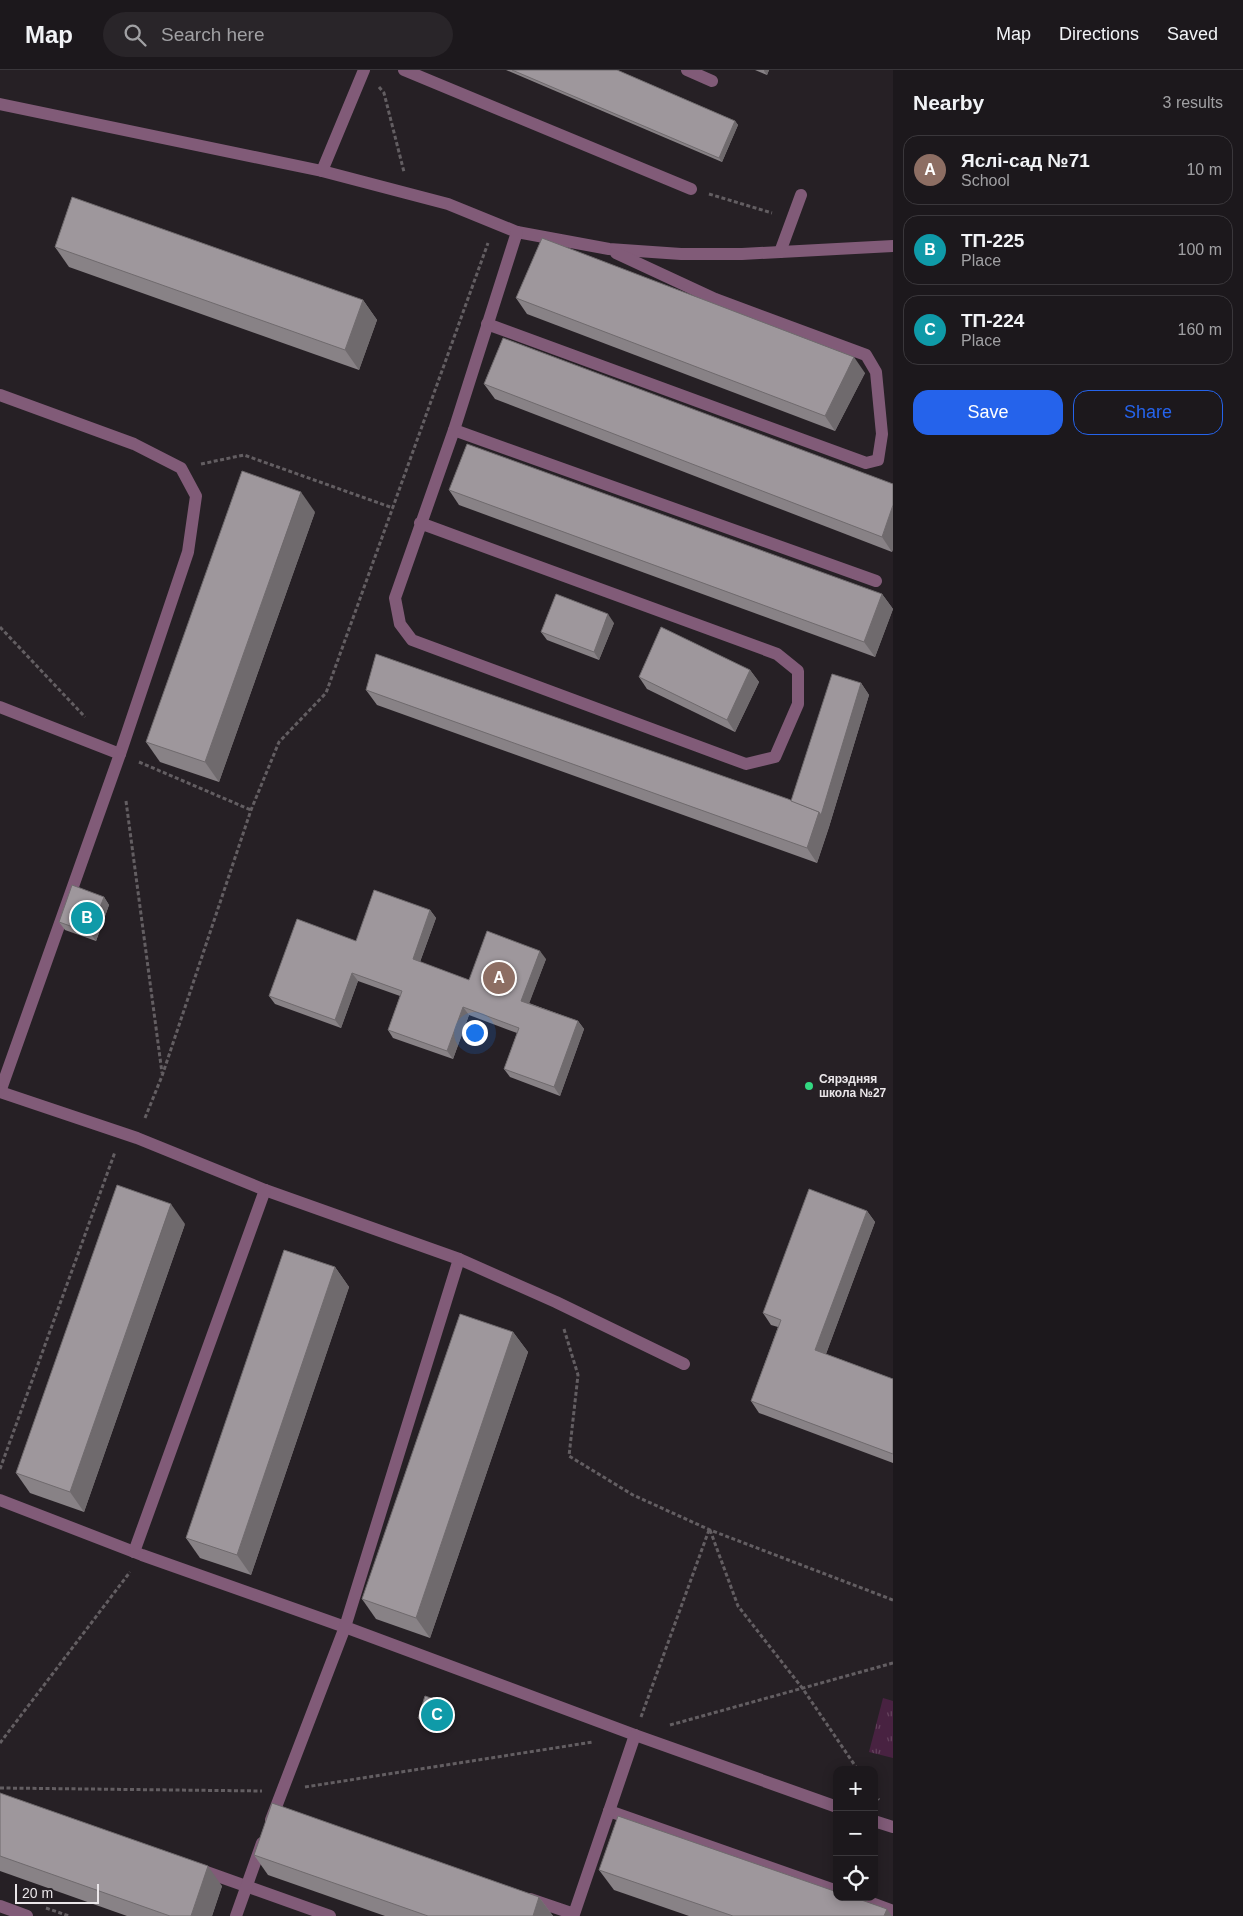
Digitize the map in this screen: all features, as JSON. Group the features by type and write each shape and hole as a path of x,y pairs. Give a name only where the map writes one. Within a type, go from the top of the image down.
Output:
{"lane":[{"path":"322,171 363,70"},
{"path":"404,70 691,189"},
{"path":"687,70 712,81"},
{"path":"0,104 322,171 448,204 517,232 609,249 681,254 780,252 893,246"},
{"path":"780,252 802,195"},
{"path":"420,523 777,654 798,671 798,704 776,757 746,764 412,640 400,624 395,598 420,523 454,430 517,232"},
{"path":"487,324 866,463 878,460 882,434 876,372 866,355 715,299 609,249"},
{"path":"0,394 134,444 181,468 196,496 188,552 120,754 0,1092 137,1138 265,1190 459,1259 556,1302 684,1364"},
{"path":"454,430 876,581"},
{"path":"0,707 120,754"},
{"path":"138,1554 265,1190"},
{"path":"236,1916 246,1886 278,1814 282,1791 345,1628 459,1259"},
{"path":"0,1500 138,1554 833,1806"},
{"path":"518,1895 573,1915 635,1735"},
{"path":"608,1811 833,1890"},
{"path":"878,1822 893,1827"},
{"path":"182,1864 330,1916"},
{"path":"866,1901 893,1911"},
{"path":"0,1906 27,1916"}],"path":[{"path":"363,70 384,93 410,194"},
{"path":"691,189 793,219"},
{"path":"137,1138 162,1076 251,810 279,742 326,693 495,223"},
{"path":"181,468 244,455 393,508"},
{"path":"0,627 86,718"},
{"path":"120,754 251,810"},
{"path":"125,793 162,1076"},
{"path":"0,1469 122,1133"},
{"path":"556,1302 578,1375 569,1456 633,1495 710,1530 893,1600"},
{"path":"710,1530 738,1606 803,1689 855,1766"},
{"path":"635,1735 710,1530"},
{"path":"0,1743 138,1554"},
{"path":"635,1735 893,1663"},
{"path":"0,1788 282,1791 596,1741"}],"green space":[{"path":"883,1698 893,1701 893,1758 869,1752"}],"building":[{"path":"512,70 617,70 735,121 719,158"},
{"path":"72,197 363,300 345,350 55,247"},
{"path":"542,238 854,357 825,416 516,298"},
{"path":"503,338 893,484 893,505 882,537 484,384"},
{"path":"467,444 882,594 864,642 449,490"},
{"path":"242,471 301,492 205,762 146,742"},
{"path":"556,594 608,614 594,652 541,632"},
{"path":"661,627 750,670 727,720 639,677"},
{"path":"376,654 788,799 819,812 807,848 366,690"},
{"path":"832,674 861,683 821,815 819,812 791,801"},
{"path":"72,885 104,897 90,933 59,922"},
{"path":"374,890 430,910 413,959 469,980 487,931 540,951 521,1001 578,1021 554,1087 504,1069 519,1028 463,1007 447,1051 388,1030 402,991 352,973 335,1020 269,996 297,919 356,941"},
{"path":"117,1185 171,1204 70,1492 16,1473"},
{"path":"809,1189 867,1211 815,1350 893,1379 893,1454 751,1401 781,1320 763,1313"},
{"path":"284,1250 335,1267 237,1555 186,1538"},
{"path":"460,1314 513,1332 416,1618 362,1599"},
{"path":"425,1696 451,1705 444,1726 418,1718"},
{"path":"0,1793 208,1866 191,1916 170,1916 0,1856"},
{"path":"272,1803 539,1897 533,1916 428,1916 254,1855"},
{"path":"618,1816 833,1891 833,1901 864,1901 887,1909 884,1916 733,1916 599,1870"}],"place":[{"name":"ТП-225","path":"87,918"},
{"name":"Яслі-сад №71","path":"499,978"},
{"name":"Сярэдняя школа №27","path":"809,1086"},
{"name":"ТП-224","path":"437,1715"}]}
